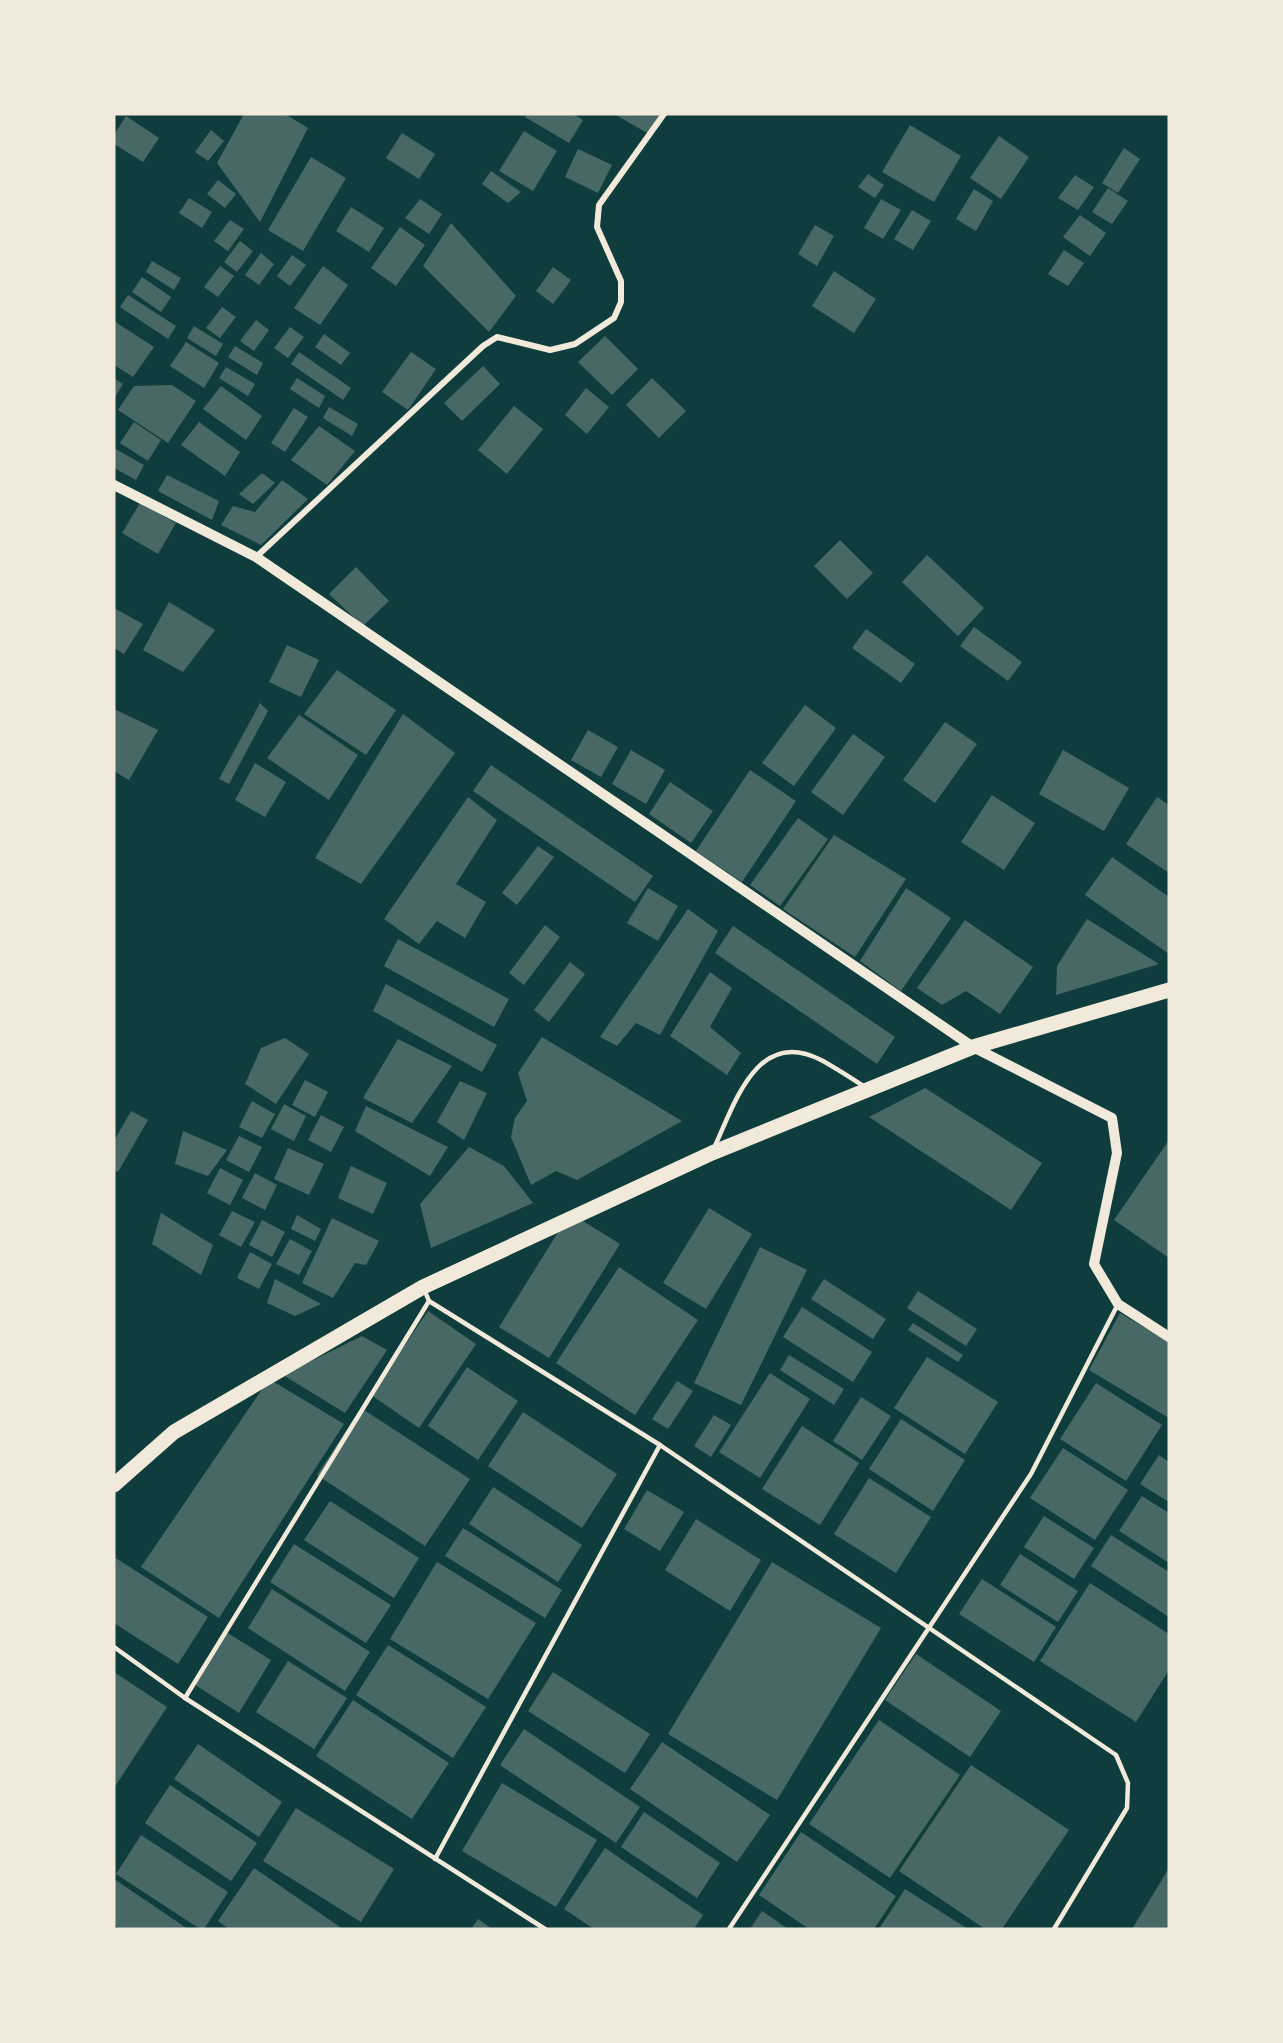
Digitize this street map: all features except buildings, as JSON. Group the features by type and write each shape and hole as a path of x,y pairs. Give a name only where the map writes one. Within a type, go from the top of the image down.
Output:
{"main road":[{"path":"114,1485 174,1432 426,1294 712,1153 973,1047 1169,990"}],"street":[{"path":"256,557 483,346 497,337 550,350 575,344 614,318 621,302 621,281 597,227 599,205 664,114"},
{"path":"114,485 256,557 973,1047 1112,1118 1117,1154 1094,1264 1119,1304 1169,1337"}],"lane":[{"path":"712,1153 745,1082 761,1062 783,1052 805,1054 821,1060 868,1089"},
{"path":"184,1698 426,1294 660,1445 1116,1755 1128,1783 1127,1808 1054,1929"},
{"path":"729,1929 1031,1474 1119,1304"},
{"path":"435,1859 660,1445"},
{"path":"114,1647 184,1698 544,1929"}]}
